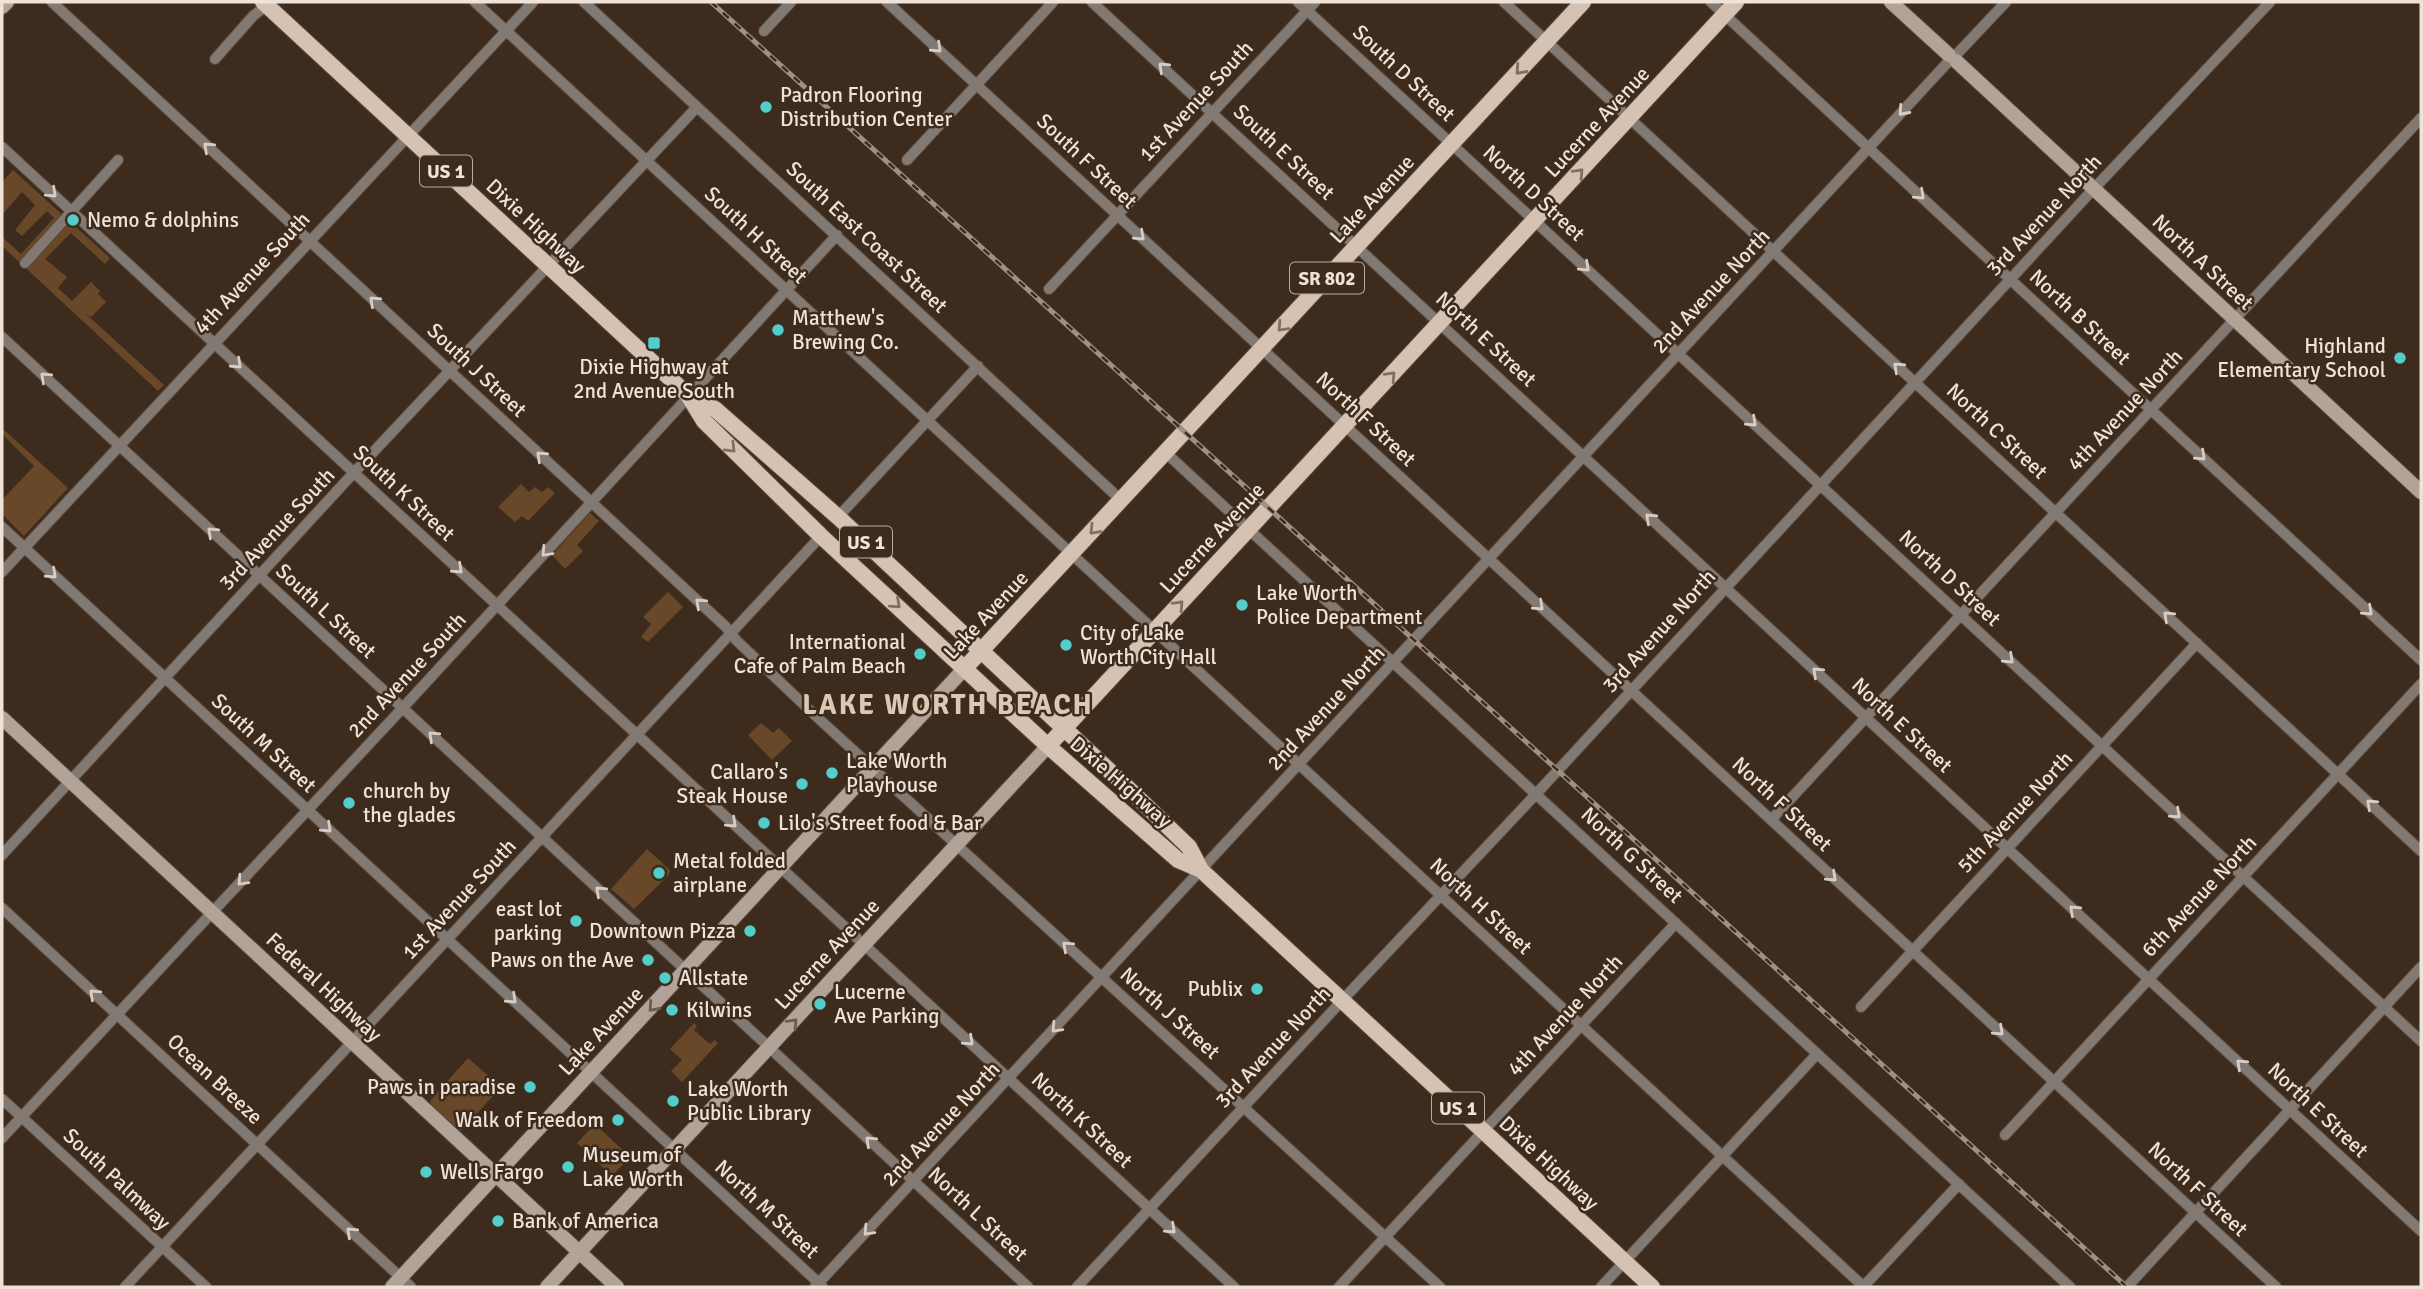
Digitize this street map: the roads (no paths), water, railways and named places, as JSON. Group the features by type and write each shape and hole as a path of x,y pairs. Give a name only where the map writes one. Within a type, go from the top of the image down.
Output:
{"main road":[{"path":"2,7 7,2"},
{"name":"Lake Avenue","path":"402,1284 496,1176 1583,2"},
{"name":"Lucerne Avenue","path":"547,1287 1737,2"},
{"name":"North A Street","path":"1891,2 2421,492"},
{"name":"Dixie Highway","path":"267,3 688,395 715,409 838,517 1065,727 1189,847 1201,870"},
{"name":"Dixie Highway","path":"688,395 704,421 821,536 1048,746 1178,860 1201,870 1652,1287"},
{"name":"Federal Highway","path":"2,718 617,1287"}],"street":[{"name":"South J Street","path":"52,2 592,502 873,768"},
{"name":"South H Street","path":"475,2 1072,554"},
{"name":"4th Avenue South","path":"2,572 533,2"},
{"name":"South East Coast Street","path":"584,2 1122,501"},
{"path":"764,31 791,2"},
{"name":"South F Street","path":"887,2 1262,349"},
{"path":"907,160 1053,2"},
{"name":"South E Street","path":"1093,2 1357,246"},
{"name":"North C Street","path":"1504,2 2421,850"},
{"name":"North B Street","path":"1711,2 2421,660"},
{"name":"2nd Avenue North","path":"819,1286 2006,2"},
{"name":"3rd Avenue North","path":"1077,1287 2270,2"},
{"path":"215,59 267,3"},
{"name":"1st Avenue South","path":"1049,289 1212,113 1307,4"},
{"name":"South D Street","path":"1307,4 1452,144"},
{"name":"3rd Avenue South","path":"2,855 697,107"},
{"name":"4th Avenue North","path":"1771,820 2421,118"},
{"name":"North D Street","path":"1452,144 2421,1041"},
{"name":"South K Street","path":"2,147 781,868"},
{"path":"25,263 118,160"},
{"name":"2nd Avenue South","path":"2,1138 837,235"},
{"name":"North E Street","path":"1357,246 2421,1231"},
{"name":"South L Street","path":"2,337 686,970"},
{"name":"North F Street","path":"1262,349 2276,1287"},
{"path":"838,517 978,366"},
{"name":"North G Street","path":"1166,453 2070,1287"},
{"name":"South M Street","path":"2,527 592,1073"},
{"name":"1st Avenue South","path":"125,1287 821,536"},
{"name":"North H Street","path":"1072,554 1864,1287"},
{"name":"5th Avenue North","path":"1861,1007 2197,643"},
{"name":"6th Avenue North","path":"2005,1135 2421,684"},
{"name":"North J Street","path":"873,768 1440,1287"},
{"name":"North K Street","path":"781,868 1234,1287"},
{"name":"Ocean Breeze","path":"2,908 257,1144 402,1284"},
{"name":"4th Avenue North","path":"1339,1287 1676,923"},
{"path":"2127,1287 2421,967"},
{"name":"North L Street","path":"686,970 1028,1287"},
{"path":"1601,1287 1818,1054"},
{"name":"North M Street","path":"592,1073 819,1286"},
{"name":"South Palmway","path":"2,1099 206,1287"},
{"path":"1864,1287 1959,1184"}],"railway":[{"path":"711,2 2127,1287"}],"place":[{"name":"Padron Flooring Distribution Center","path":"766,107"},
{"name":"Nemo & dolphins","path":"73,220"},
{"name":"Matthew's Brewing Co.","path":"778,330"},
{"name":"Dixie Highway at 2nd Avenue South","path":"654,343"},
{"name":"Highland Elementary School","path":"2400,358"},
{"name":"Lake Worth Police Department","path":"1242,605"},
{"name":"City of Lake Worth City Hall","path":"1066,645"},
{"name":"International Cafe of Palm Beach","path":"920,654"},
{"name":"Lake Worth Playhouse","path":"832,773"},
{"name":"Callaro's Steak House","path":"802,784"},
{"name":"church by the glades","path":"349,803"},
{"name":"Lilo's Street food & Bar","path":"764,823"},
{"name":"Metal folded airplane","path":"659,873"},
{"name":"east lot parking","path":"576,921"},
{"name":"Downtown Pizza","path":"750,931"},
{"name":"Paws on the Ave","path":"648,960"},
{"name":"Allstate","path":"665,978"},
{"name":"Publix","path":"1257,989"},
{"name":"Lucerne Ave Parking","path":"820,1004"},
{"name":"Kilwins","path":"672,1010"},
{"name":"Paws in paradise","path":"530,1087"},
{"name":"Lake Worth Public Library","path":"673,1101"},
{"name":"Walk of Freedom","path":"618,1120"},
{"name":"Museum of Lake Worth","path":"568,1167"},
{"name":"Wells Fargo","path":"426,1172"},
{"name":"Bank of America","path":"498,1221"}],"district":[{"name":"LAKE WORTH BEACH","path":"948,704"}]}
